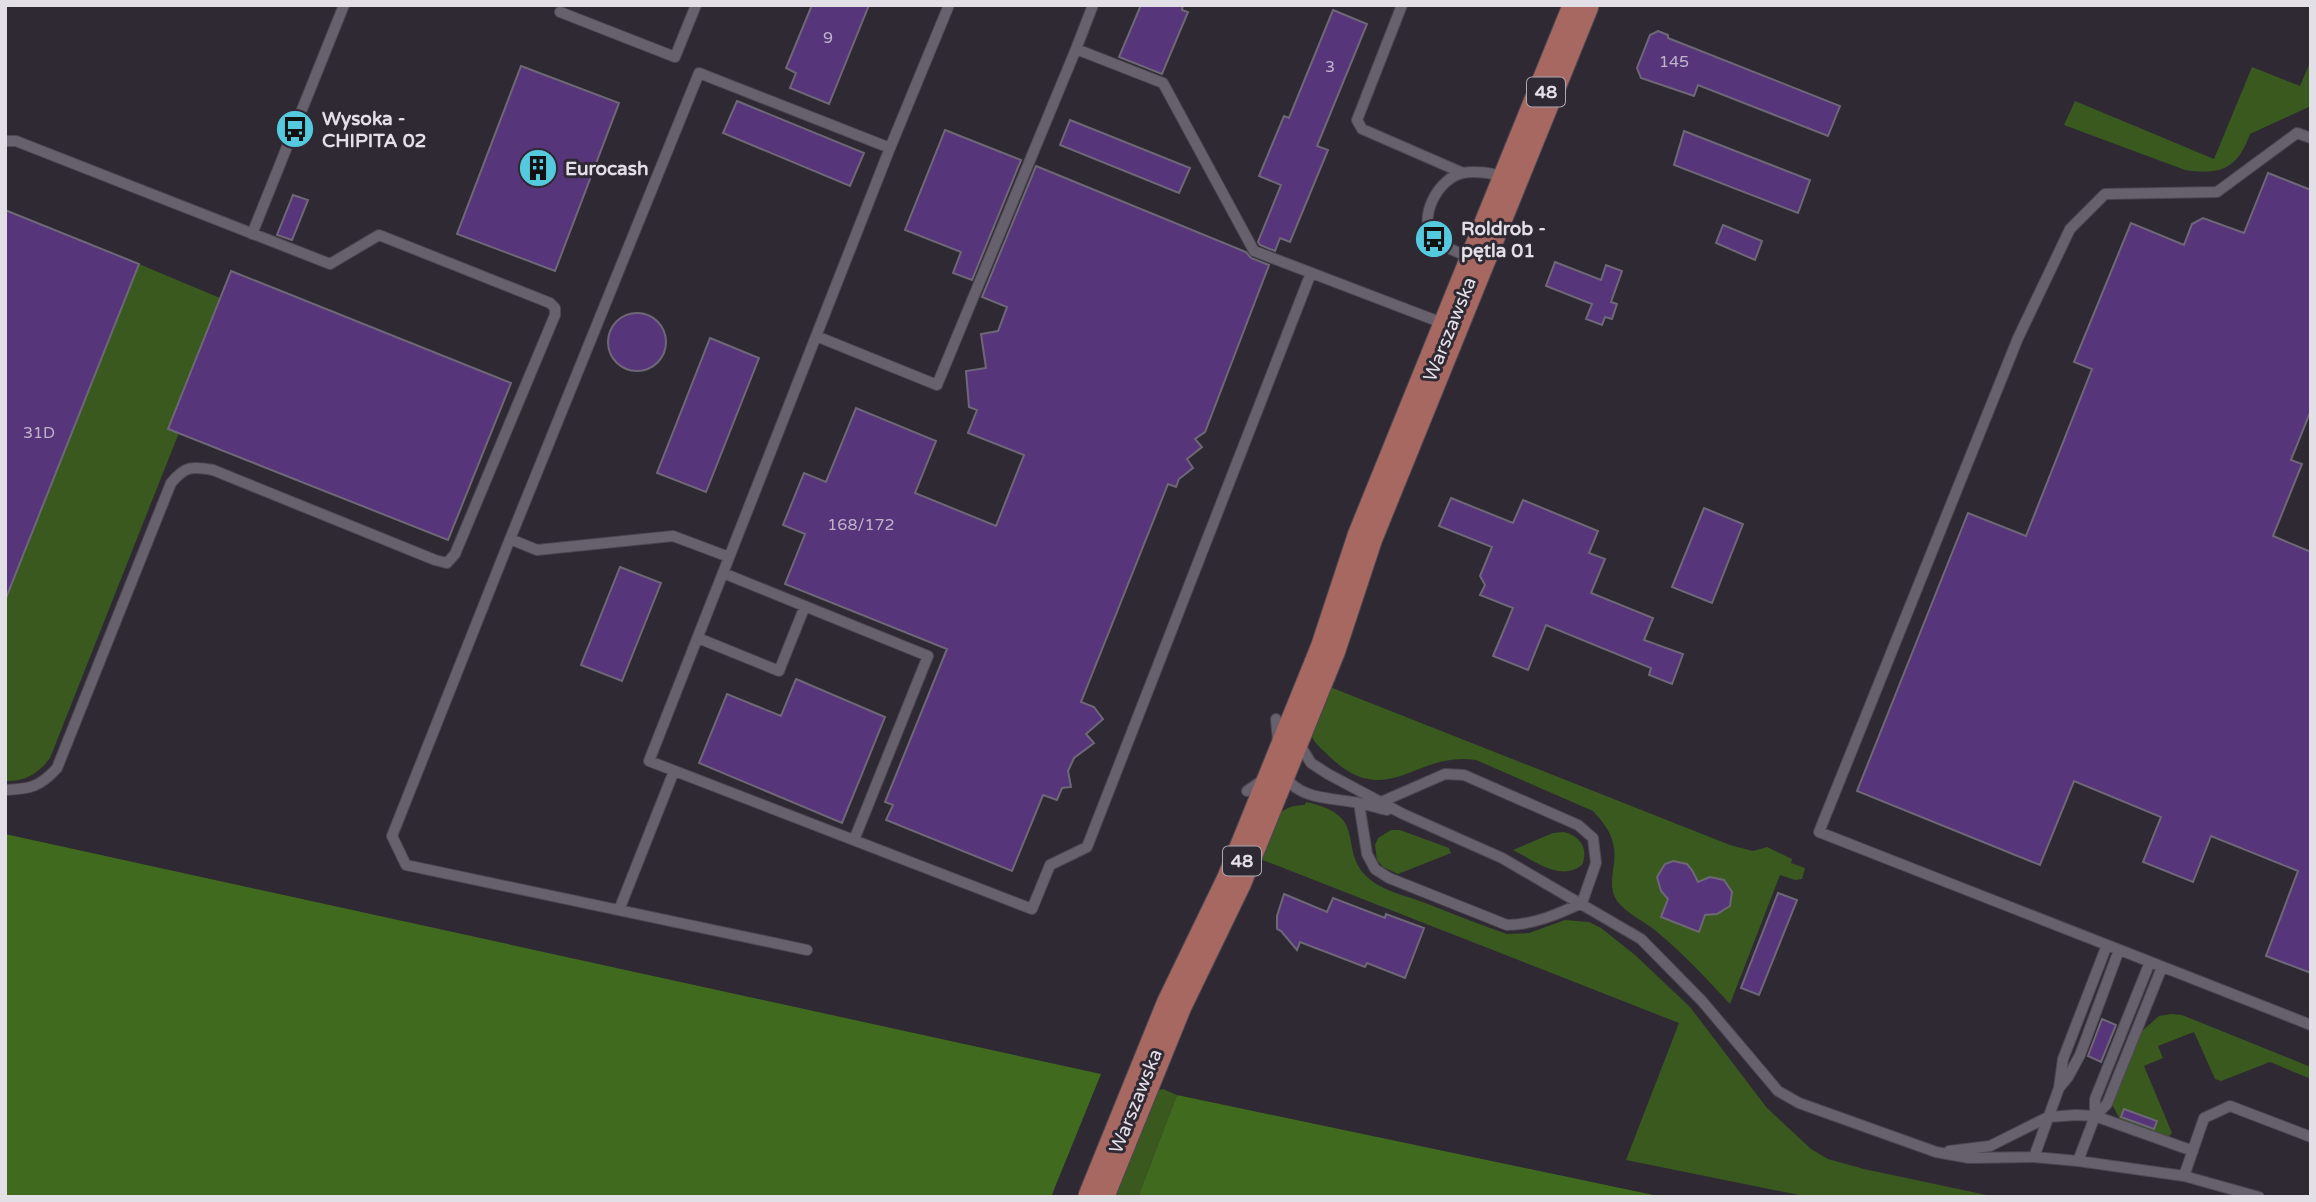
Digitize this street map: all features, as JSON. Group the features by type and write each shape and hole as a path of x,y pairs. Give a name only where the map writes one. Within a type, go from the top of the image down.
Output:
{"main road":[{"name":"Warszawska","path":"1096,1197 1174,1005 1234,881 1255,801 1289,716 1328,649 1365,537 1581,5"},
{"name":"Warszawska","path":"1255,801 1297,774 1289,716"}],"lane":[{"path":"253,234 344,5"},
{"path":"560,12 676,57 696,5"},
{"path":"949,5 649,761 1032,909 1050,865 1087,847 1311,273"},
{"path":"816,336 937,384 1093,5"},
{"path":"1402,5 1357,120 1362,129 1462,173"},
{"path":"1076,49 1163,83 1254,251 1450,326"},
{"path":"807,950 405,865 392,836 699,73 890,148"},
{"path":"2311,138 2297,133 2217,192 2105,194 2070,229 2018,338 1819,832 2311,1025"},
{"path":"5,141 16,141 330,264 379,235 543,300 555,308 552,323 455,554 447,563 213,470 197,467 182,470 171,483 57,768 46,780 28,789 5,790"},
{"path":"1476,260 1434,239 1428,229 1427,217 1440,186 1448,178 1462,173 1510,177"},
{"path":"510,539 537,550 673,536 729,557"},
{"path":"723,573 928,656 854,840"},
{"path":"698,638 779,671 805,606"},
{"path":"619,910 674,771"},
{"path":"1297,774 1381,802 1502,858 1641,939 1702,1001 1778,1091 1799,1103 1936,1152 1969,1158 2034,1157 2078,1161 2184,1176 2259,1197"},
{"path":"1297,774 1318,797 1359,803 1403,814"},
{"path":"1359,803 1367,854 1375,869 1389,878 1507,925 1523,925 1564,912 1582,903 1596,863 1593,838 1578,825 1464,775 1445,774 1381,802"},
{"path":"2034,1157 2059,1088 2063,1059 2107,945"},
{"path":"2059,1088 2076,1064 2119,950"},
{"path":"2078,1161 2095,1116 2095,1099 2150,962"},
{"path":"2095,1116 2107,1104 2162,967"},
{"path":"2184,1176 2204,1118 2230,1106 2311,1137"},
{"path":"1936,1152 1990,1146 2048,1117 2095,1116 2193,1151"}],"green space":[{"path":"2311,60 2311,106 2250,134 2240,155 2227,167 2218,170 2185,170 2064,125 2075,101 2214,159 2252,67 2300,86"},
{"path":"139,264 220,298 228,309 50,758 31,776 5,781 5,600"},
{"path":"1325,685 1730,845 1753,851 1767,847 1792,859 1791,863 1805,868 1802,879 1795,880 1780,875 1730,1004 1676,948 1617,901 1612,888 1615,855 1613,843 1607,828 1593,811 1476,760 1455,759 1436,763 1386,779 1369,779 1350,773 1317,745 1312,737 1313,719"},
{"path":"1306,802 1338,815 1349,833 1358,865 1366,876 1385,888 1507,934 1529,933 1565,920 1589,922 1601,928 1635,955 1690,1007 1767,1108 1811,1149 1828,1159 1996,1197 1809,1197 1626,1160 1679,1023 1255,857 1267,830 1278,815 1285,809 1305,805"},
{"path":"1391,830 1400,830 1449,848 1451,853 1398,874 1383,867 1377,860 1375,845 1378,838"},
{"path":"1564,832 1575,836 1584,848 1582,865 1574,870 1556,871 1513,850 1553,833"},
{"path":"5,834 1101,1074 1051,1197 5,1197"},
{"path":"2182,1015 2311,1067 2311,1079 2270,1062 2221,1081 2215,1079 2194,1032 2158,1046 2163,1058 2144,1066 2172,1133 2164,1137 2120,1120 2112,1104 2142,1031 2159,1016"},
{"path":"1163,1089 1177,1095 1138,1197 1112,1197 1153,1092"},
{"path":"1177,1095 1663,1197 1138,1197"}],"building":[{"path":"812,5 869,5 829,104 790,88 796,73 786,68"},
{"path":"1141,5 1183,5 1182,10 1188,12 1162,74 1119,57"},
{"path":"1333,10 1367,24 1317,146 1328,150 1290,242 1280,238 1275,251 1258,242 1281,185 1259,176 1284,116 1289,118"},
{"path":"1658,31 1668,35 1668,38 1840,106 1828,136 1698,85 1694,96 1641,78 1637,68 1650,35"},
{"name":"Eurocash","path":"521,66 619,103 555,271 457,234"},
{"path":"737,101 864,153 850,186 723,133"},
{"path":"1070,120 1190,168 1179,193 1060,145"},
{"path":"945,130 1021,160 972,280 953,273 961,252 905,230"},
{"path":"1684,131 1810,180 1798,213 1674,165"},
{"path":"1036,166 1246,252 1251,258 1269,265 1205,432 1195,439 1202,447 1187,459 1193,468 1179,479 1176,487 1168,484 1081,702 1094,707 1103,719 1086,734 1094,743 1074,758 1068,771 1071,787 1062,788 1057,800 1043,795 1012,871 886,820 893,805 885,802 947,649 785,584 805,534 783,525 804,473 826,482 856,408 936,441 915,493 996,526 1024,455 968,433 977,410 969,407 966,371 986,368 981,334 998,331 1007,307 982,297"},
{"path":"2268,173 2311,190 2311,410 2291,460 2302,464 2273,536 2311,552 2311,973 2266,956 2298,871 2211,836 2193,882 2143,862 2161,817 2074,781 2040,865 1857,791 1968,513 2026,536 2092,369 2074,362 2131,223 2184,245 2192,224 2203,218 2244,233"},
{"path":"293,195 308,200 292,240 277,235"},
{"path":"5,210 139,264 6,598 5,598"},
{"path":"1723,225 1762,241 1755,260 1716,243"},
{"path":"1555,262 1601,280 1606,265 1622,271 1611,302 1617,304 1612,319 1605,317 1602,325 1586,319 1592,304 1546,286"},
{"path":"231,271 511,383 448,540 168,429"},
{"path":"637,313 648,315 661,326 666,342 664,353 653,366 637,371 626,369 613,358 608,342 610,331 621,318"},
{"path":"710,338 759,358 706,492 657,473"},
{"path":"1451,498 1513,523 1523,500 1598,531 1589,553 1605,559 1591,593 1653,618 1644,640 1683,654 1672,684 1649,675 1651,668 1546,625 1528,670 1493,656 1513,608 1480,595 1485,585 1480,576 1492,547 1439,526"},
{"path":"1704,508 1743,524 1712,603 1672,587"},
{"path":"620,567 661,583 622,681 581,665"},
{"path":"796,679 885,717 842,823 699,763 727,694 781,716"},
{"path":"1673,861 1687,864 1698,882 1710,877 1724,880 1732,892 1730,906 1717,914 1705,915 1699,932 1661,917 1668,899 1661,891 1657,877 1665,864"},
{"path":"1778,893 1797,900 1759,995 1741,988"},
{"path":"1284,894 1327,912 1333,898 1385,918 1386,914 1424,928 1405,978 1367,963 1365,967 1300,942 1297,950 1277,929 1277,916"},
{"path":"2102,1019 2116,1025 2101,1062 2088,1056"},
{"path":"2124,1109 2157,1121 2154,1129 2121,1117"}],"place":[{"name":"Wysoka - CHIPITA 02","path":"295,129"},
{"name":"Eurocash","path":"538,168"},
{"name":"Roldrob - pętla 01","path":"1434,239"}]}
